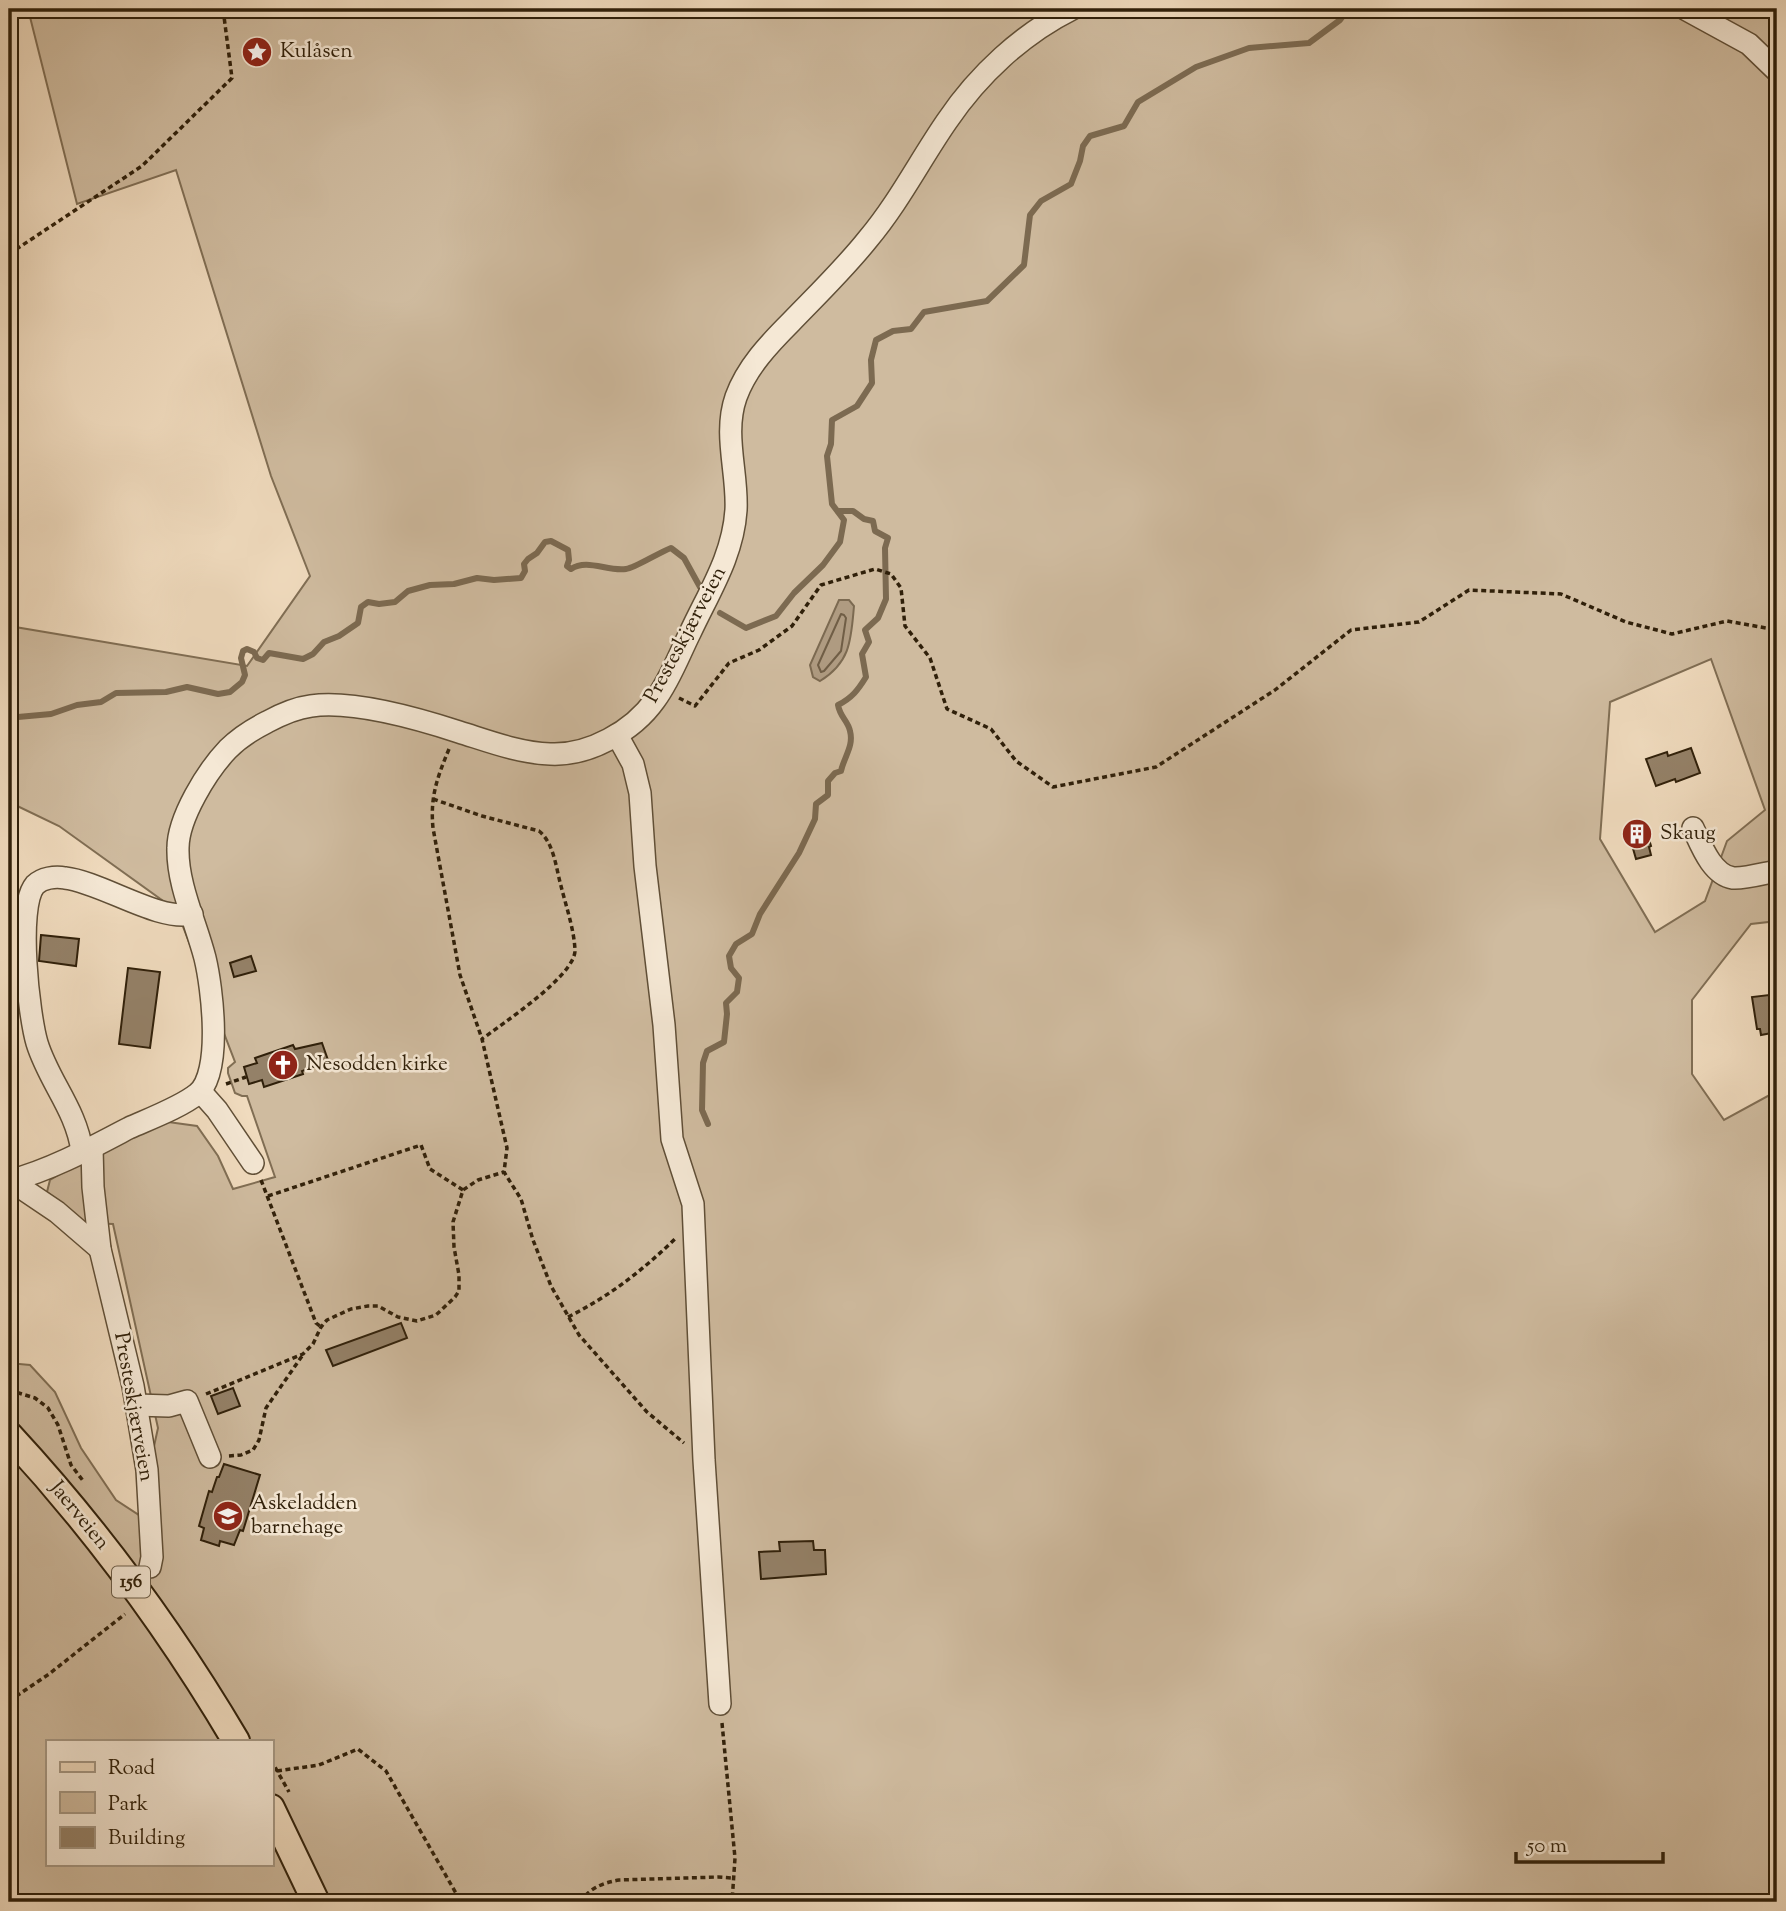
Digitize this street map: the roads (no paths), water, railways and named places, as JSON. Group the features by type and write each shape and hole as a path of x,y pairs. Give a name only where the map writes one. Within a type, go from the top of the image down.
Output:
{"main road":[{"name":"Jaerveien","path":"9,1435 103,1544 185,1657 235,1740"},
{"path":"273,1812 316,1902"}],"street":[{"name":"Presteskjærveien","path":"201,1093 210,1073 214,1027 206,962 178,866 177,842 200,784 229,747 253,729 306,706 346,706 399,715 488,742 524,751 551,754 572,753 617,735 643,715 656,700 722,571 731,542 736,502 731,440 732,415 736,398 755,362 866,242 974,86 1004,55 1035,31 1072,9"},
{"path":"1685,9 1749,44 1777,71"},
{"path":"617,735 633,764 639,793 664,1025 672,1139 693,1204 704,1460 720,1704"},
{"path":"1693,828 1707,858 1727,876 1737,878 1777,871"},
{"name":"Presteskjærveien","path":"150,1567 152,1557 147,1470 136,1405 100,1249 87,1149 36,1041 26,962 26,909 32,889 37,883 62,877 89,883 178,916 191,914"},
{"path":"10,1181 30,1175 87,1149 201,1093 217,1110 253,1163"},
{"path":"10,1181 57,1212 100,1249"},
{"path":"136,1405 169,1406 187,1402 210,1457"}],"water":[{"path":"839,600 849,600 854,606 848,649 838,666 820,681 813,677 810,665"}],"waterway":[{"path":"720,613 746,628 776,616 794,593 823,565 840,542 844,520 832,504 827,456 831,444 832,420 857,406 872,383 871,360 876,340 893,331 911,329 924,312 987,301 1024,265 1030,215 1041,201 1071,184 1083,146 1090,136 1124,126 1138,102 1196,67 1249,48 1309,43 1340,20 1348,9"},
{"path":"708,1124 702,1110 703,1063 707,1051 724,1042 726,1003 737,992 739,978 731,968 729,956 736,944 752,934 760,914 799,853 815,819 816,804 828,795 828,781 841,771 851,736 838,705 854,693 866,677 862,654 869,642 865,630 878,618 886,599 885,548 888,538 875,531 873,521 864,519 853,511 838,511"},
{"path":"9,721 101,702 116,693 166,692 187,687 218,694 230,692 242,682 245,675 241,658 243,651 247,649 263,660 269,653 303,659 313,654 324,642 358,623 361,607 368,602 395,602 408,591 430,585 454,584 477,578 521,578 525,571 524,564 545,542 551,541 568,550 567,566 571,569 584,565 626,569 671,548 684,558 700,587"}],"place":[{"name":"Kulåsen","path":"257,52"},
{"name":"Skaug","path":"1637,834"},
{"name":"Nesodden kirke","path":"283,1065"},
{"name":"Askeladden barnehage","path":"228,1516"}]}
